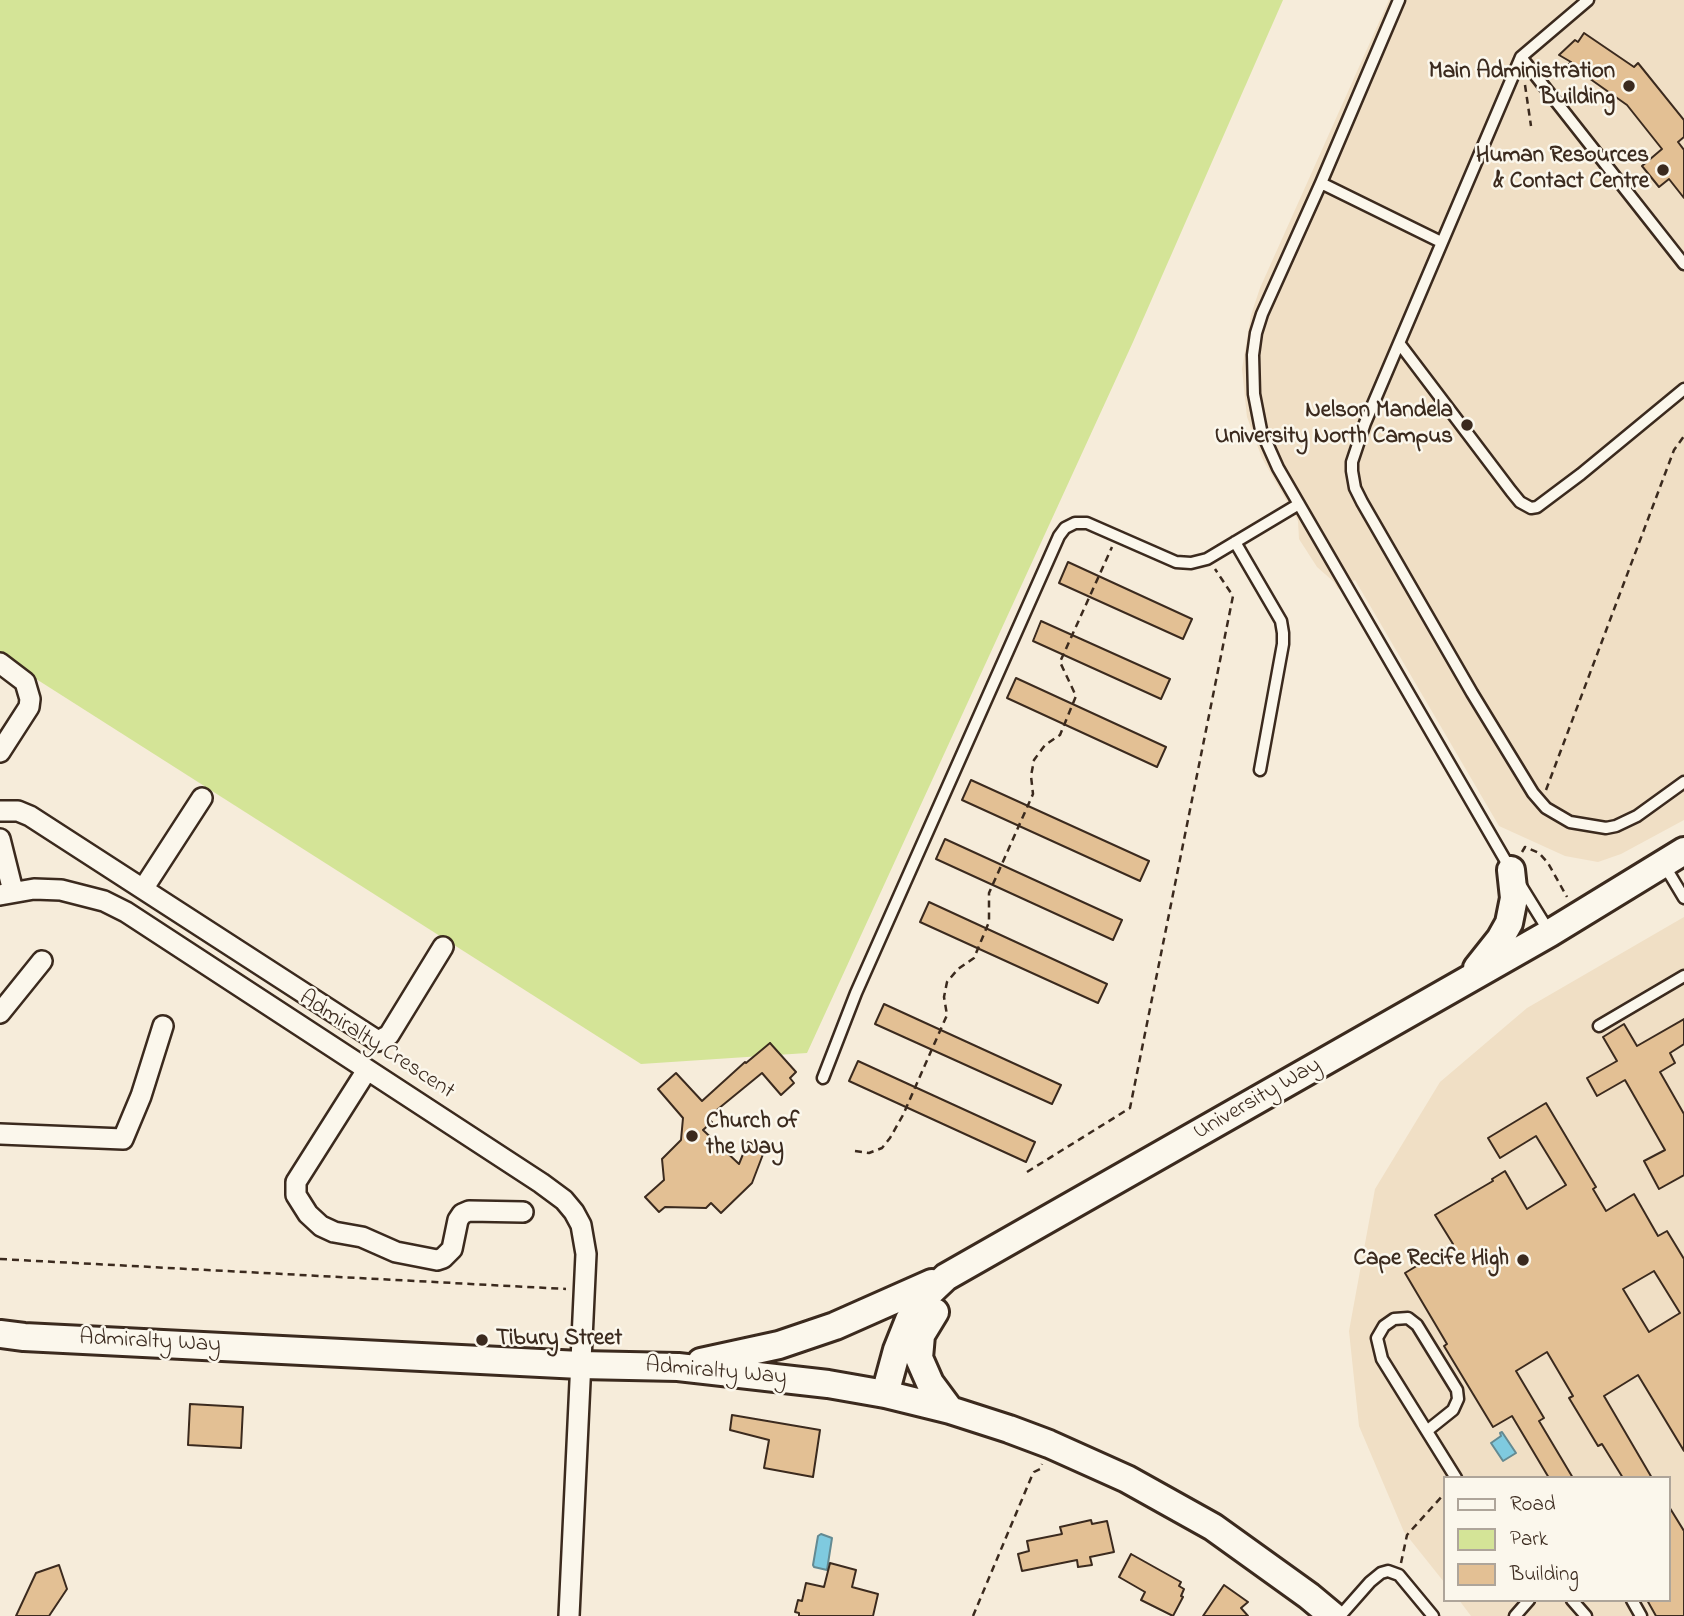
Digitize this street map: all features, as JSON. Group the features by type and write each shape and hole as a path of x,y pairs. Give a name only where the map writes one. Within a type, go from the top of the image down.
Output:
{"main road":[{"name":"University Way","path":"885,1394 897,1350 909,1320 927,1295 946,1277 1550,933 1674,857"},
{"path":"1458,986 1488,955 1507,929 1514,898 1511,870"},
{"path":"950,1410 924,1371 919,1358 921,1335 933,1314 992,1252"},
{"path":"678,1367 779,1345 835,1326 946,1277"},
{"name":"Admiralty Way","path":"0,1334 580,1365 678,1367 805,1381 885,1394 950,1410 1049,1444 1127,1479 1213,1527 1309,1595 1333,1616"}],"street":[{"path":"0,663 25,682 30,699 29,707 0,752"},
{"path":"143,889 202,798"},
{"path":"0,811 18,811 30,816 378,1041 389,1035 443,947"},
{"path":"0,839 6,893"},
{"name":"Admiralty Crescent","path":"6,893 34,889 61,890 104,901 126,912 564,1200 581,1225 586,1244 580,1365"},
{"path":"0,1013 41,961"},
{"path":"0,1134 123,1139 141,1096 163,1026"},
{"path":"367,1070 296,1182 296,1195 308,1214 334,1232 362,1237 396,1252 437,1260 452,1249 461,1214 469,1211 523,1212"},
{"path":"569,1616 580,1365"}],"lane":[{"path":"1399,0 1262,314 1256,332 1252,374 1258,418 1268,447 1299,504 1550,933"},
{"path":"1588,0 1521,57 1357,442 1352,462 1355,488 1472,692 1541,803 1570,821 1606,828 1637,816 1684,782"},
{"path":"1521,57 1684,264"},
{"path":"1321,183 1441,242"},
{"path":"1399,343 1511,491 1520,502 1531,508 1564,487 1684,389"},
{"path":"823,1078 856,993 1059,536 1065,528 1075,523 1087,523 1176,562 1191,563 1207,559 1299,504"},
{"path":"1235,542 1281,621 1283,633 1260,770"},
{"path":"1674,857 1684,898"},
{"path":"1599,1026 1684,976"},
{"path":"1427,1430 1453,1410 1458,1399 1457,1390 1417,1325 1408,1318 1394,1319 1379,1332 1377,1342 1382,1359 1455,1476"},
{"path":"1340,1616 1370,1582 1381,1573 1392,1572 1399,1575 1433,1616"},
{"path":"1515,1616 1526,1602"},
{"path":"1574,1602 1586,1616"}],"path":[{"path":"1521,57 1531,126"},
{"path":"1541,803 1674,450 1684,436"},
{"path":"855,1152 869,1153 882,1148 890,1138 903,1115 947,1015 944,997 947,982 958,968 974,958 987,929 989,893 1033,794 1031,776 1034,760 1045,745 1060,735 1076,696 1060,662 1117,536"},
{"path":"1027,1171 1129,1108 1233,596 1207,559"},
{"path":"1511,870 1525,847 1539,853 1548,863 1578,916"},
{"path":"0,1259 584,1290"},
{"path":"973,1616 1034,1472"},
{"path":"1399,1575 1407,1535 1442,1496"}],"shaded area":[{"name":"Nelson Mandela University North Campus","path":"1389,0 1684,0 1684,820 1621,854 1598,862 1565,856 1499,826 1355,580 1338,589 1317,567 1299,539 1298,521 1262,458 1247,417 1242,369 1251,315 1260,288"},
{"name":"Cape Recife High","path":"1684,917 1684,1616 1471,1616 1460,1602 1670,1602 1670,1476 1442,1476 1442,1580 1404,1532 1359,1426 1349,1331 1375,1189 1440,1082 1527,1008"}],"green space":[{"path":"0,0 1283,0 1133,342 807,1053 641,1064 0,656"}],"water":[{"path":"1502,1432 1516,1453 1503,1461 1491,1443 1501,1436"},
{"path":"821,1534 832,1538 827,1570 813,1565 818,1536"}],"building":[{"name":"Main Administration Building","path":"1584,33 1634,67 1638,63 1684,120 1684,137 1678,142 1684,150 1684,198 1669,179 1659,187 1642,166 1662,149 1627,105 1559,55 1575,40 1578,42"},
{"path":"1068,562 1192,619 1183,639 1059,583"},
{"path":"1041,621 1170,679 1161,699 1033,641"},
{"path":"1016,678 1166,747 1157,767 1007,698"},
{"path":"971,780 1149,861 1140,881 962,800"},
{"path":"945,839 1122,920 1113,940 936,859"},
{"path":"929,902 1107,984 1098,1003 920,922"},
{"path":"884,1004 1061,1085 1052,1104 875,1024"},
{"path":"1684,1019 1684,1044 1670,1053 1675,1063 1660,1072 1684,1114 1684,1175 1659,1189 1644,1161 1665,1150 1625,1080 1597,1096 1587,1078 1617,1061 1603,1037 1624,1024 1637,1046"},
{"name":"Church of the Way","path":"770,1043 796,1072 790,1078 794,1083 781,1095 762,1073 707,1118 712,1122 703,1130 739,1164 748,1142 765,1149 752,1183 721,1213 711,1203 706,1208 665,1207 659,1212 645,1197 664,1180 662,1159 681,1140 683,1118 658,1089 676,1073 702,1101"},
{"path":"858,1061 1035,1142 1026,1162 849,1081"},
{"path":"1546,1103 1596,1187 1593,1189 1606,1211 1634,1194 1658,1236 1667,1231 1684,1259 1684,1451 1638,1375 1604,1396 1651,1476 1622,1476 1602,1444 1598,1446 1569,1398 1573,1396 1547,1352 1516,1371 1544,1418 1539,1421 1572,1476 1548,1476 1512,1416 1493,1427 1444,1346 1447,1344 1405,1273 1453,1244 1435,1215 1505,1171 1527,1209 1566,1185 1536,1136 1500,1158 1488,1138","holes":["1654,1271 1680,1313 1649,1332 1623,1289"]},
{"path":"190,1404 243,1407 241,1448 188,1445"},
{"path":"732,1415 820,1430 813,1477 764,1468 769,1440 730,1430"},
{"path":"1670,1508 1684,1531 1684,1616 1656,1616 1648,1602 1670,1602"},
{"path":"1091,1520 1092,1524 1107,1521 1114,1552 1090,1557 1092,1565 1078,1567 1077,1560 1022,1571 1018,1554 1029,1551 1027,1541 1062,1534 1060,1527"},
{"path":"1131,1554 1181,1582 1179,1586 1184,1589 1181,1596 1183,1597 1173,1616 1141,1600 1145,1592 1119,1577"},
{"path":"830,1563 856,1570 852,1587 878,1594 873,1616 799,1616 799,1613 795,1612 798,1600 802,1601 806,1583 824,1587"},
{"path":"59,1565 67,1589 49,1616 16,1616 36,1573"},
{"path":"1224,1585 1248,1602 1241,1608 1248,1616 1203,1616"}],"place":[{"name":"Main Administration Building","path":"1629,86"},
{"name":"Human Resources & Contact Centre","path":"1663,170"},
{"name":"Nelson Mandela University North Campus","path":"1467,425"},
{"name":"Church of the Way","path":"692,1136"},
{"name":"Cape Recife High","path":"1523,1260"},
{"name":"Tibury Street","path":"482,1340"}]}
